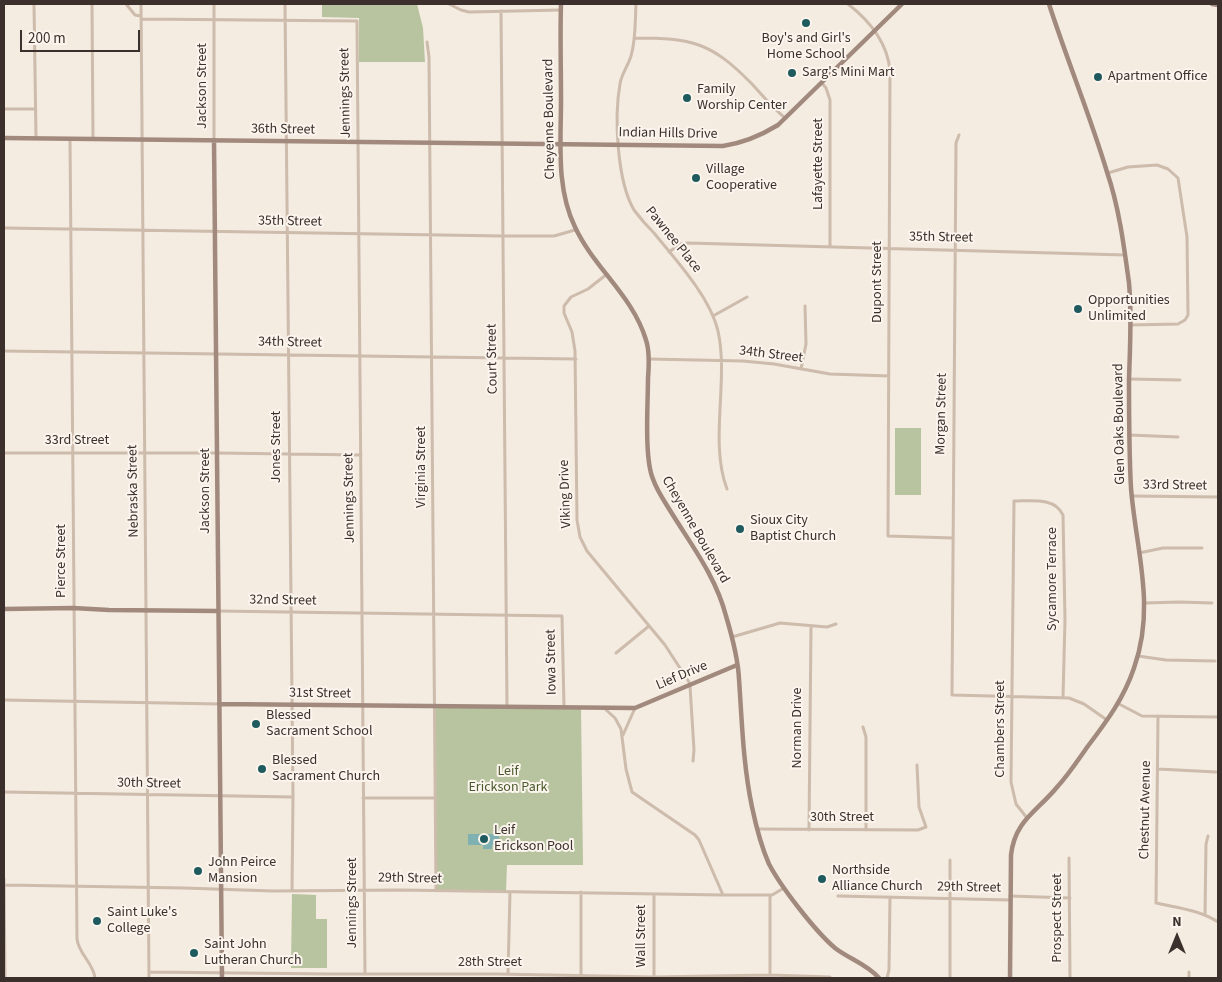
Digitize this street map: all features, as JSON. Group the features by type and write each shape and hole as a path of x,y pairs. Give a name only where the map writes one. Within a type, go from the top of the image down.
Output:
{"main road":[{"name":"Cheyenne Boulevard","path":"561,4 561,172 566,204 576,230 587,249 629,305 646,340 649,359 648,454 653,480 709,571 719,593 732,637 737,665 745,765 757,829 769,862 784,887 822,936 839,951 867,967 879,978"},
{"name":"Indian Hills Drive","path":"561,144 731,145 759,136 778,125 902,4"},
{"name":"Glen Oaks Boulevard","path":"1027,818 1059,785 1118,704 1128,684 1138,656 1145,618 1145,603 1132,496 1129,436 1131,325 1129,287 1122,232 1108,174 1049,4"},
{"path":"1212,4 1218,5"},
{"name":"36th Street","path":"4,138 561,144"},
{"name":"Jackson Street","path":"214,140 222,978"},
{"name":"32nd Street","path":"4,609 73,608 218,611"},
{"name":"Lief Drive","path":"635,708 737,665"},
{"name":"31st Street","path":"219,704 635,708"},
{"path":"1010,978 1012,841 1017,830 1027,818"}],"street":[{"path":"34,4 34,109 36,138"},
{"path":"92,4 92,139"},
{"path":"126,4 134,15 141,17 285,20"},
{"name":"Nebraska Street","path":"141,4 149,978"},
{"name":"Jackson Street","path":"214,4 214,140"},
{"name":"Jones Street","path":"285,4 293,798 292,891"},
{"path":"449,4 469,12 561,10"},
{"name":"Pawnee Place","path":"636,4 631,55 619,88 621,171 625,190 635,211 695,285 713,316 718,331 721,361 720,448 724,480 727,488"},
{"name":"Dupont Street","path":"848,4 861,14 875,30 886,52 890,70 888,536 953,538"},
{"name":"Court Street","path":"501,11 507,706"},
{"name":"Jennings Street","path":"285,20 357,21 365,974"},
{"path":"634,38 683,40 711,49 734,67 785,118"},
{"name":"Virginia Street","path":"427,42 429,57 436,705 436,891"},
{"name":"Lafayette Street","path":"822,83 830,100 830,246"},
{"path":"4,109 34,109"},
{"name":"Morgan Street","path":"959,134 956,143 952,695 1012,696"},
{"name":"Pierce Street","path":"70,139 76,887 78,946 91,963 95,978"},
{"path":"1108,174 1128,167 1143,165 1161,166 1174,174 1180,184 1187,237 1188,315 1182,323 1178,324 1131,325"},
{"name":"35th Street","path":"4,228 503,236 554,236 576,230"},
{"name":"35th Street","path":"669,252 680,244 688,244 830,246 1125,255"},
{"name":"Viking Drive","path":"607,274 588,289 571,297 564,306 564,313 574,340 576,358 576,463 580,537 587,551 670,652 690,686 693,761"},
{"path":"713,316 747,297"},
{"path":"801,369 806,344 806,306"},
{"name":"34th Street","path":"4,351 216,352 576,358"},
{"name":"34th Street","path":"649,359 766,364 830,374 889,376"},
{"path":"1129,379 1180,380"},
{"path":"1129,436 1178,437"},
{"name":"33rd Street","path":"4,453 145,452 360,455"},
{"name":"33rd Street","path":"1132,496 1218,498"},
{"name":"Chambers Street","path":"1014,501 1012,788 1016,804 1027,818"},
{"name":"Sycamore Terrace","path":"1014,501 1050,502 1061,510 1063,515 1065,530 1063,698"},
{"path":"1139,553 1163,548 1202,548"},
{"path":"1145,603 1212,603"},
{"name":"32nd Street","path":"218,611 562,616"},
{"name":"Iowa Street","path":"562,616 564,707"},
{"path":"732,637 780,623 827,627 836,624"},
{"path":"616,653 649,626"},
{"name":"Norman Drive","path":"809,830 810,626"},
{"path":"1138,656 1166,660 1216,661"},
{"path":"1012,696 1078,700 1108,720"},
{"name":"31st Street","path":"4,700 75,703 219,704"},
{"path":"1118,704 1142,716 1217,717"},
{"path":"603,708 615,718 621,729 626,769 632,792 695,835 699,840 722,895"},
{"path":"623,736 635,708"},
{"name":"Chestnut Avenue","path":"1158,716 1156,904 1205,914"},
{"path":"863,727 866,737 866,830"},
{"name":"30th Street","path":"757,829 918,830 926,828 919,807 916,765"},
{"path":"1158,769 1216,772"},
{"name":"30th Street","path":"4,792 293,798"},
{"path":"364,798 436,798"},
{"path":"1208,836 1206,844 1205,914 1218,922"},
{"name":"Prospect Street","path":"1069,858 1070,978"},
{"path":"950,860 950,978"},
{"path":"4,879 5,978"},
{"name":"29th Street","path":"4,885 292,891 581,892 722,895 770,895 784,887"},
{"path":"508,974 510,892"},
{"path":"581,892 581,975"},
{"name":"Wall Street","path":"654,894 654,978"},
{"path":"770,895 770,976"},
{"name":"29th Street","path":"838,896 1070,898"},
{"path":"887,978 889,970 890,897"},
{"name":"28th Street","path":"149,972 222,972 285,976 508,974 654,978 770,976 830,978"},
{"path":"1189,972 1189,978"}],"green space":[{"path":"322,4 417,4 423,28 425,62 359,62 359,18 322,17"},
{"path":"895,428 921,428 921,495 895,495"},
{"name":"Leif Erickson Park","path":"436,705 581,707 583,865 507,865 506,892 436,891"},
{"path":"292,894 316,895 316,919 327,919 327,968 291,968"}],"water":[{"name":"Leif Erickson Pool","path":"468,834 499,834 499,845 492,845 492,849 483,849 483,845 468,845"}],"place":[{"name":"Boy's and Girl's Home School","path":"806,23"},
{"name":"Sarg's Mini Mart","path":"792,73"},
{"name":"Apartment Office","path":"1098,77"},
{"name":"Family Worship Center","path":"687,98"},
{"name":"Village Cooperative","path":"696,178"},
{"name":"Opportunities Unlimited","path":"1078,309"},
{"name":"Sioux City Baptist Church","path":"740,529"},
{"name":"Blessed Sacrament School","path":"256,724"},
{"name":"Blessed Sacrament Church","path":"262,769"},
{"name":"Leif Erickson Pool","path":"484,839"},
{"name":"John Peirce Mansion","path":"198,871"},
{"name":"Northside Alliance Church","path":"822,879"},
{"name":"Saint Luke's College","path":"97,921"},
{"name":"Saint John Lutheran Church","path":"194,953"}]}
